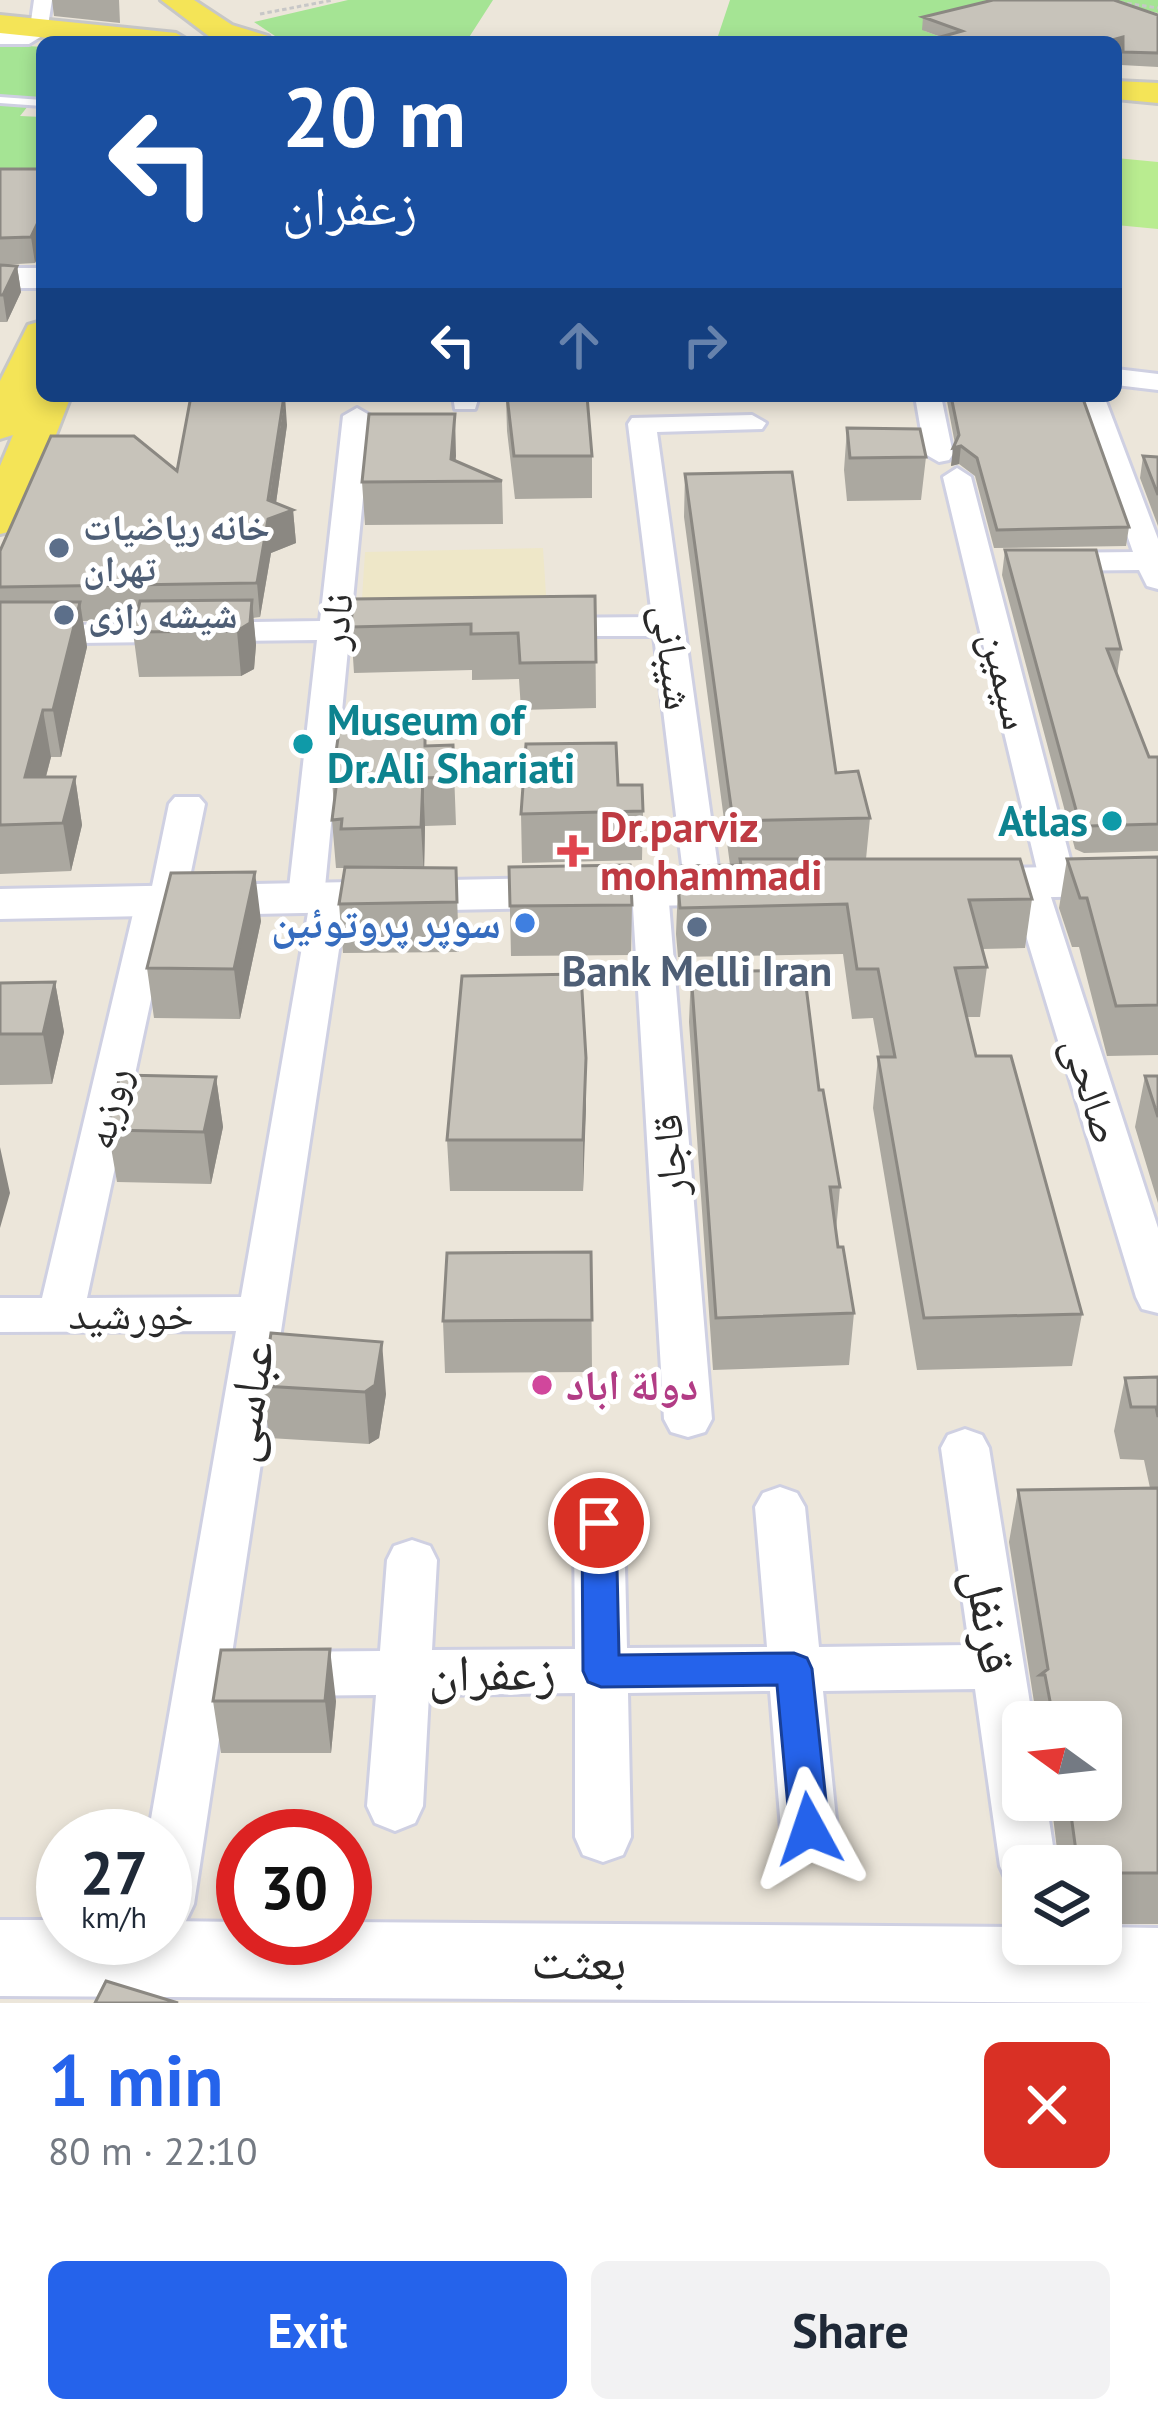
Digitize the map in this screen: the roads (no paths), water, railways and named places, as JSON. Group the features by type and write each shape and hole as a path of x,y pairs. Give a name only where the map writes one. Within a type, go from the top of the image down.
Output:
{"main road":[{"path":"144,0 161,36"},
{"path":"165,36 172,0 221,31 250,30"},
{"path":"19,26 115,36"},
{"path":"19,26 60,36"},
{"path":"1122,94 1158,96"},
{"path":"0,278 36,278"},
{"path":"0,426 36,346"},
{"path":"0,520 48,402"},
{"path":"912,885 1158,880"},
{"path":"0,904 796,888"},
{"name":"بعثت","path":"192,1934 1002,1954"},
{"name":"بعثت","path":"0,1958 36,1952"},
{"name":"بعثت","path":"1122,1963 1158,1966"}],"street":[{"path":"1122,378 1158,382"},
{"name":"سیمین","path":"930,402 948,465 999,562 1043,883"},
{"path":"999,562 1156,567 1093,402"},
{"name":"نادر","path":"317,897 334,630 357,416"},
{"name":"شیبانی","path":"703,890 642,424 752,423"},
{"path":"514,628 670,626"},
{"path":"0,635 424,629"},
{"name":"روزبه","path":"61,1315 187,804"},
{"name":"صالحی","path":"1043,883 1158,1297"},
{"name":"قاجار","path":"650,891 688,1419"},
{"name":"عباسی","path":"180,1809 261,1314 317,897"},
{"name":"خورشید","path":"0,1315 261,1314"},
{"name":"قرنفل","path":"965,1448 1025,1845"},
{"path":"780,1507 809,1829"},
{"path":"599,1523 603,1837"},
{"path":"395,1806 412,1560"},
{"name":"زعفران","path":"202,1675 998,1667"}],"lane":[{"path":"0,100 36,103"}],"place":[{"name":"خانه ریاضیات تهران","path":"59,548"},
{"name":"شیشه رازی","path":"64,615"},
{"name":"Museum of Dr.Ali Shariati","path":"303,744"},
{"name":"Atlas","path":"1112,821"},
{"name":"Dr.parviz mohammadi","path":"573,851"},
{"name":"سوپر پروتوئین","path":"525,923"},
{"name":"Bank Melli Iran","path":"697,927"},
{"name":"دولة اباد","path":"542,1385"}]}
